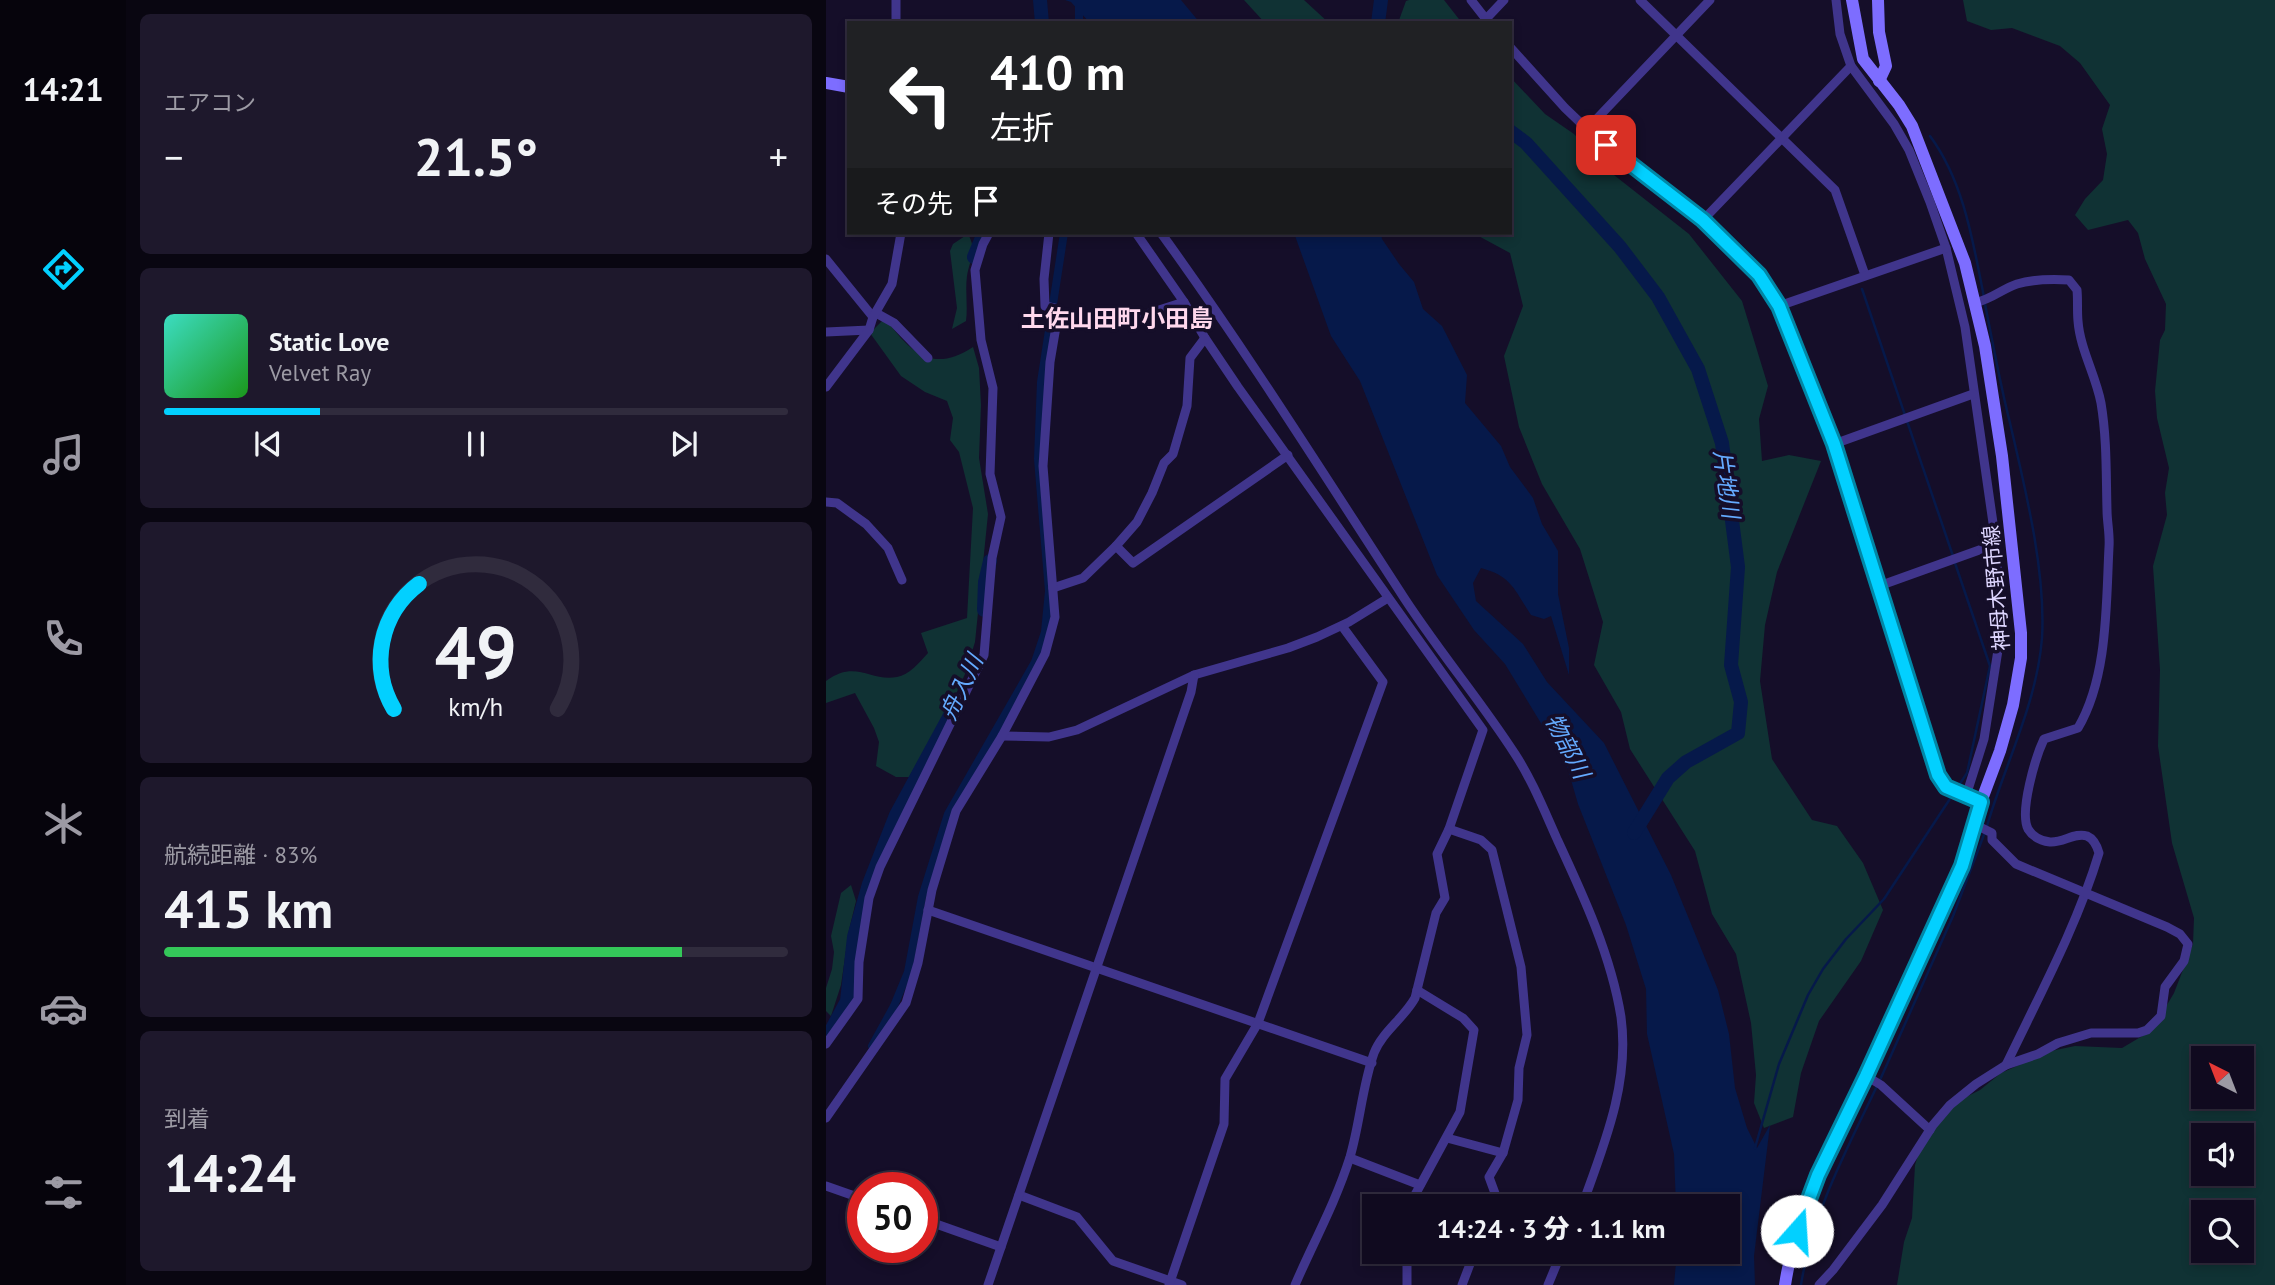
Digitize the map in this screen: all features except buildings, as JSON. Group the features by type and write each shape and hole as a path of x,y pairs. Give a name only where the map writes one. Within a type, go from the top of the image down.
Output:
{"main road":[{"path":"1878,0 1879,32 1886,66 1880,81"},
{"name":"神母木野市線","path":"1784,1285 1802,1212 1962,866 2000,751 2021,658 2021,633 2002,456 1977,302 1920,143 1899,105 1863,59 1855,2"},
{"path":"826,83 847,87"}],"street":[{"path":"896,0 896,21"},
{"path":"1471,0 1487,21 1504,0"},
{"path":"1640,0 1835,190 1865,275"},
{"path":"1587,129 1710,0"},
{"path":"1836,0 1840,34 1851,66 1909,150 1930,202 1946,248 1965,327 1996,544 2001,631 1983,739 1966,796"},
{"path":"1512,49 1587,129 1703,220 1759,275 1779,306 1834,444 1938,775 1946,787 1981,802"},
{"path":"1703,220 1851,66"},
{"path":"826,387 869,330 892,284 901,235"},
{"path":"826,1045 858,999 859,962 869,898 880,867 984,655 992,558 1001,517 990,474 993,388 981,340 975,270 988,235"},
{"path":"826,1118 906,1003 918,963 940,860 956,811 1002,736 1045,654 1055,617 1043,466 1050,362 1059,309 1045,306 1044,279 1049,235"},
{"path":"1137,235 1184,302 1205,338 1483,730 1449,829 1437,854 1445,898 1437,912 1417,990 1410,1007 1382,1039 1375,1052 1336,1199 1295,1285"},
{"path":"1162,235 1233,337 1432,639 1517,757 1570,867 1600,941 1612,980 1620,1016 1623,1048 1620,1087 1607,1137 1586,1194"},
{"path":"1779,306 1946,248"},
{"path":"826,259 875,315 894,323 928,358"},
{"path":"1977,302 1991,299 2015,285 2053,279 2069,280 2077,289 2078,322 2101,402 2106,440 2109,548 2102,650 2092,695 2078,729 2044,739 2040,747 2025,810 2028,829 2036,838 2052,842 2084,835 2092,839 2099,853 2084,894 2006,1065"},
{"path":"1131,319 1184,302"},
{"path":"826,332 869,330"},
{"path":"1053,588 1083,578 1137,522 1164,463 1173,454 1187,406 1190,358 1205,338"},
{"path":"1834,444 1973,394"},
{"path":"1116,546 1133,563 1288,455"},
{"path":"826,502 837,503 866,524 888,548 902,580"},
{"path":"1879,586 1996,544"},
{"path":"1002,736 1049,737 1077,730 1194,675 1288,648 1342,626 1388,598"},
{"path":"1169,1283 1224,1124 1225,1079 1258,1023 1383,682 1342,626"},
{"path":"988,1285 1191,692 1194,675"},
{"path":"1819,1285 1882,1205 1930,1130 1950,1105 2006,1065 2038,1054 2058,1043 2091,1032 2147,1030 2161,1016 2165,987 2184,961 2188,944 2180,934 2016,864 1992,840 1992,833 1974,824"},
{"path":"1449,829 1481,840 1492,850 1521,967 1527,1035 1519,1068 1518,1100 1503,1153 1489,1177 1495,1194"},
{"path":"929,910 1372,1063"},
{"path":"1415,1194 1460,1112 1474,1030 1463,1018 1417,990"},
{"path":"1866,1076 1881,1085 1930,1130"},
{"path":"1447,1138 1503,1153"},
{"path":"1349,1158 1420,1185"},
{"path":"826,1186 847,1193"},
{"path":"1019,1195 1076,1217 1113,1261 1169,1283 1182,1285"},
{"path":"938,1225 1001,1247"},
{"path":"1407,1264 1408,1285"},
{"path":"1462,1285 1470,1264"},
{"path":"1548,1285 1557,1264"}],"green space":[{"path":"1244,0 1304,0 1327,21 1263,21"},
{"path":"1444,0 1460,21 1399,21 1406,1"},
{"path":"1963,0 2275,0 2275,1285 1897,1285 1904,1242 1912,1218 1915,1165 1923,1140 1956,1102 1980,1090 2001,1073 2051,1051 2075,1046 2122,1048 2144,1035 2161,1015 2174,993 2193,944 2194,918 2172,843 2158,746 2160,670 2153,566 2167,515 2165,493 2169,468 2157,418 2155,391 2160,340 2165,330 2166,304 2145,259 2138,233 2128,220 2088,230 2075,215 2085,199 2103,180 2107,154 2102,129 2110,105 2080,63 2060,46 2012,28 1991,30 1967,21"},
{"path":"1512,79 1545,114 1574,134 1614,175 1689,234 1742,301 1768,386 1759,419 1762,461 1789,455 1821,461 1777,572 1765,625 1760,681 1772,759 1812,820 1837,826 1863,863 1883,910 1861,961 1819,1021 1801,1073 1793,1117 1764,1128 1754,1103 1756,1075 1751,1023 1736,954 1712,914 1695,851 1630,749 1621,712 1594,665 1603,622 1580,549 1542,484 1519,427 1504,356 1523,306 1510,253 1477,235 1512,235"},
{"path":"968,235 973,251 967,276 966,321 952,329 957,308 950,251 953,244"},
{"path":"885,318 913,349 934,359 958,355 973,347 979,368 979,458 988,514 975,642 951,705 909,777 896,777 876,766 879,742 855,693 826,703 826,681 855,671 887,678 906,674 928,653 921,633 967,618 973,508 959,452 950,440 953,418 947,401 925,392 901,376 870,333"},
{"path":"851,885 856,901 841,985 831,1016 826,1011 826,988 834,952 831,936 841,893"}],"water":[{"path":"1065,0 1181,0 1198,21 1088,21 1071,2"},
{"name":"物部川","path":"1295,235 1381,235 1414,282 1423,309 1442,326 1467,375 1465,403 1501,446 1510,467 1533,498 1542,524 1558,551 1558,594 1569,648 1569,675 1551,616 1544,619 1531,615 1516,592 1500,575 1481,568 1473,583 1476,601 1523,644 1547,682 1604,743 1671,875 1718,990 1729,1034 1735,1088 1747,1128 1757,1148 1770,1125 1754,1256 1755,1285 1674,1285 1676,1264 1740,1264 1740,1194 1676,1194 1674,1154 1647,1034 1646,989 1626,925 1578,804 1567,766 1505,664 1474,630 1437,575 1360,381 1331,336"}],"waterway":[{"name":"舟入川","path":"1040,0 1042,21"},
{"path":"1079,0 1079,21"},
{"name":"片地川","path":"1378,21 1381,0"},
{"name":"片地川","path":"1512,132 1526,143 1620,247 1658,297 1698,369 1722,443 1738,567 1731,665 1741,702 1738,733 1686,762 1668,778 1634,833"},
{"path":"1930,136 1951,173 1966,213 1984,297"},
{"name":"舟入川","path":"974,257 983,235"},
{"path":"872,1046 894,1006 908,972 922,897 948,814 1035,662 1045,632 1049,591 1038,459 1041,382 1064,235"},
{"path":"1862,289 1953,556"},
{"path":"1985,304 2033,530 2042,612 2042,638 2034,686 1987,826"},
{"name":"舟入川","path":"984,610 985,582 990,561"},
{"path":"1755,1148 1779,1064 1808,995 1823,969 1846,939 1884,899 1967,773 1990,666 1955,563"},
{"name":"舟入川","path":"827,1038 847,1001 854,937 869,884 896,815 954,708"},
{"path":"1880,1080 1953,916 1985,832"},
{"path":"1801,1285 1813,1233 1822,1208 1877,1086"}],"district":[{"name":"土佐山田町小田島","path":"1117,318"}],"route":[{"path":"1606,145 1703,220 1759,275 1779,306 1834,444 1938,775 1946,787 1981,802 1962,866 1818,1175 1797,1231"}]}
